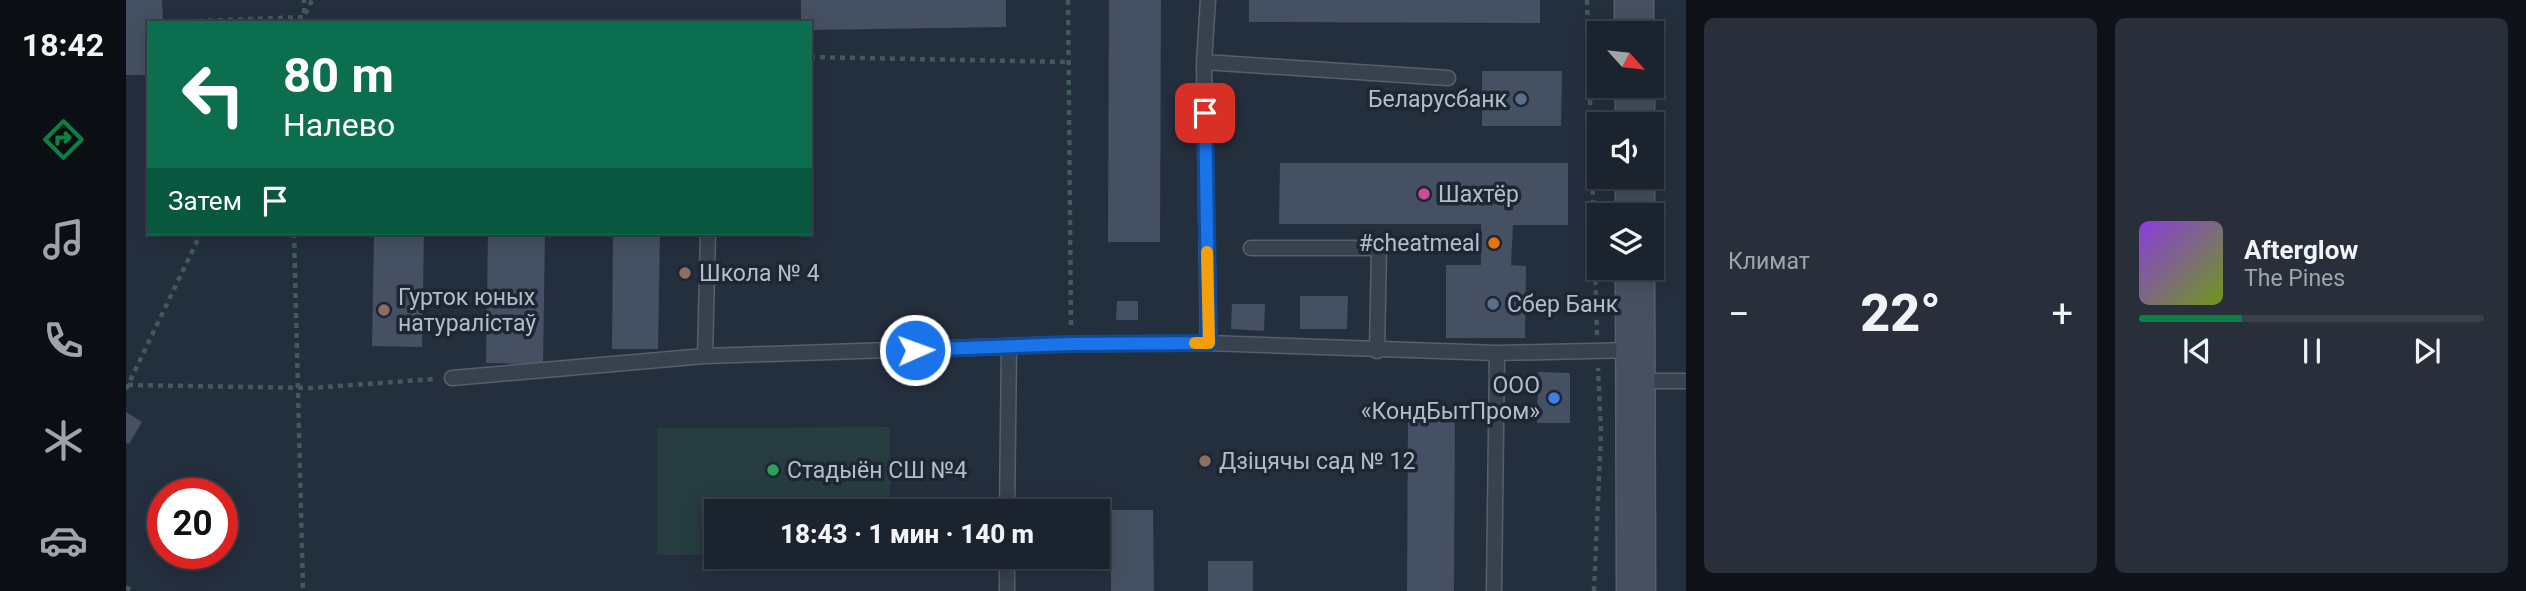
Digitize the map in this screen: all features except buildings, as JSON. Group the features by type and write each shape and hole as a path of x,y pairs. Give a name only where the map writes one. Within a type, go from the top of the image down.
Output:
{"main road":[{"path":"1634,0 1634,21"},
{"path":"1635,280 1636,591"}],"lane":[{"path":"1208,0 1203,62 1209,343"},
{"path":"1203,62 1448,78"},
{"path":"705,356 708,235"},
{"path":"1251,248 1379,248 1377,351"},
{"path":"452,378 705,356 1071,344 1209,343 1377,351 1597,349 1635,365 1686,381"},
{"path":"1007,499 1009,348"},
{"path":"1494,591 1497,352"},
{"path":"1007,569 1007,591"}],"path":[{"path":"303,20 304,0"},
{"path":"303,20 312,0"},
{"path":"1068,0 1071,344"},
{"path":"1587,0 1601,432 1594,591"},
{"path":"198,21 303,20"},
{"path":"812,57 1068,62"},
{"path":"200,235 127,387 312,388 452,378"},
{"path":"294,235 303,591"},
{"path":"126,587 132,591"}],"green space":[{"name":"Стадыён СШ №4","path":"890,427 890,499 704,499 704,555 657,555 657,428"}],"slow traffic":[{"path":"1195,343 1209,343 1207,252"}],"place":[{"name":"Беларусбанк","path":"1521,99"},
{"name":"Шахтёр","path":"1424,194"},
{"name":"#cheatmeal","path":"1494,243"},
{"name":"Школа № 4","path":"685,273"},
{"name":"Сбер Банк","path":"1493,304"},
{"name":"Гурток юных натуралістаў","path":"384,310"},
{"name":"ООО «КондБытПром»","path":"1554,398"},
{"name":"Дзіцячы сад № 12","path":"1205,461"},
{"name":"Стадыён СШ №4","path":"773,470"}],"route":[{"path":"915,350 1071,344 1209,343 1205,113"}]}
